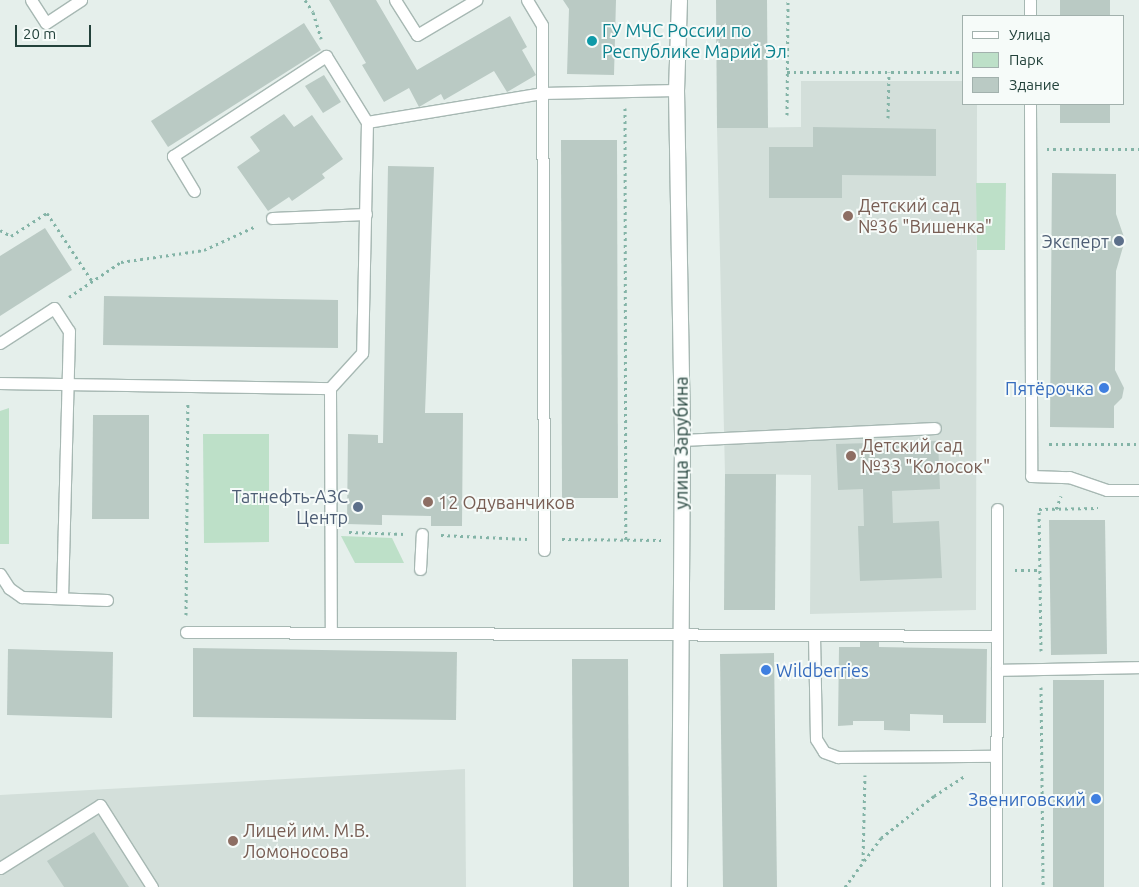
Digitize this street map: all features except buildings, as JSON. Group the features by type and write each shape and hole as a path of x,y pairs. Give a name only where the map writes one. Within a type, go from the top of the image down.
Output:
{"street":[{"name":"улица Зарубина","path":"679,0 676,90 682,440 679,887"}],"lane":[{"path":"32,0 46,23 81,0"},
{"path":"395,0 417,35 476,0"},
{"path":"527,0 542,25 544,550"},
{"path":"1030,0 1030,15"},
{"path":"194,190 173,156 326,56 368,122 362,353 330,388 331,632"},
{"path":"368,122 542,93 676,90"},
{"path":"1030,105 1031,476 1069,477 1107,490 1139,490"},
{"path":"272,218 366,214"},
{"path":"0,342 54,308 69,331 62,598"},
{"path":"0,383 330,388"},
{"path":"682,440 935,428"},
{"path":"996,887 997,509"},
{"path":"420,569 422,534"},
{"path":"0,574 9,588 22,597 107,600"},
{"path":"186,632 997,636"},
{"path":"814,635 816,739 824,752 838,757 996,756"},
{"path":"997,670 1139,667"},
{"path":"0,868 100,805 152,887"}],"path":[{"path":"305,0 313,12 326,56"},
{"path":"786,114 788,0"},
{"path":"787,72 962,72"},
{"path":"888,118 889,72"},
{"path":"625,91 626,540"},
{"path":"1043,157 1043,149 1139,149"},
{"path":"0,230 11,236 47,213 92,281"},
{"path":"54,308 120,262 204,250 272,218"},
{"path":"186,632 188,386"},
{"path":"1041,444 1139,444"},
{"path":"1043,887 1039,509 1102,508"},
{"path":"553,539 681,540"},
{"path":"997,570 1040,570"},
{"path":"845,887 881,838 934,796 996,756"},
{"path":"863,861 865,757"}],"shaded area":[{"path":"801,81 962,81 962,105 977,105 976,610 810,614 811,475 725,474 717,128 801,127"},
{"name":"Лицей им. М.В. Ломоносова","path":"465,769 466,887 0,887 0,795"}],"green space":[{"path":"976,183 1006,183 1005,250 977,250"},
{"path":"9,408 9,544 0,544 0,411"},
{"path":"203,434 269,434 269,542 204,543"},
{"path":"341,536 392,538 404,563 355,563"}],"place":[{"name":"ГУ МЧС России по Республике Марий Эл","path":"592,41"},
{"name":"Детский сад №36 \"Вишенка\"","path":"848,216"},
{"name":"Эксперт","path":"1119,241"},
{"name":"Пятёрочка","path":"1104,388"},
{"name":"Детский сад №33 \"Колосок\"","path":"851,456"},
{"name":"12 Одуванчиков","path":"428,502"},
{"name":"Татнефть-АЗС Центр","path":"358,507"},
{"name":"Wildberries","path":"766,670"},
{"name":"Звениговский","path":"1096,799"},
{"name":"Лицей им. М.В. Ломоносова","path":"233,841"}]}
